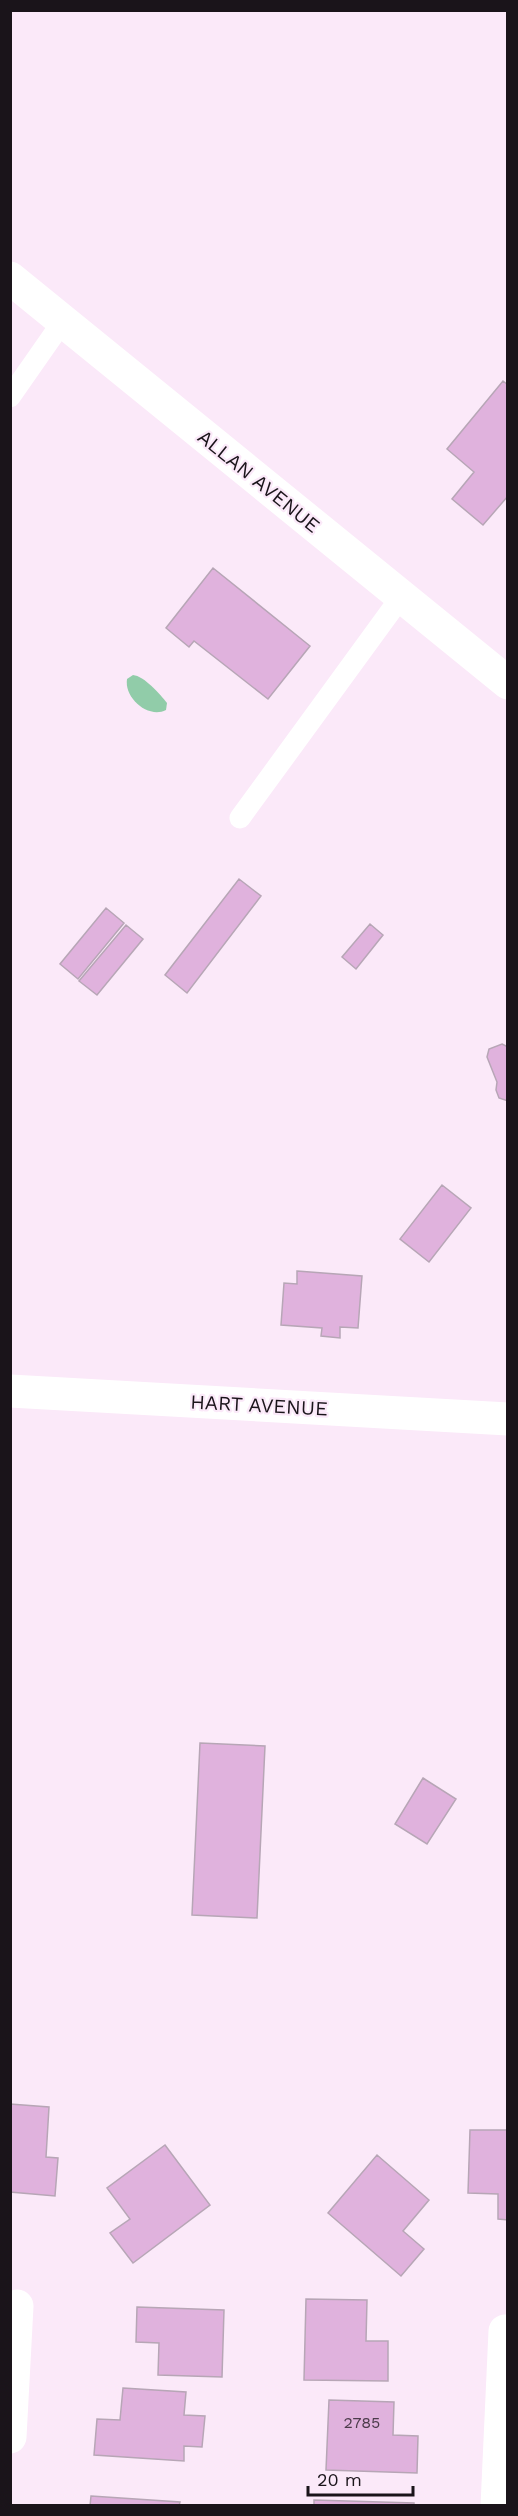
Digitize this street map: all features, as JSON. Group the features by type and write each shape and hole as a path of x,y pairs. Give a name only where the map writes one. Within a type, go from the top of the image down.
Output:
{"street":[{"name":"ALLAN AVENUE","path":"10,278 507,683"},
{"name":"HART AVENUE","path":"10,1391 507,1419"},
{"path":"10,2437 17,2306"},
{"path":"496,2505 505,2331"}],"lane":[{"path":"10,397 63,321"},
{"path":"240,818 401,597"}],"shaded area":[{"path":"133,675 156,690 167,703 166,710 152,712 133,700 127,686 127,679"}],"building":[{"path":"503,381 508,385 508,496 483,525 452,499 474,472 447,449"},
{"path":"213,568 310,646 268,699 194,641 189,647 166,628"},
{"path":"239,879 261,896 187,993 165,975"},
{"path":"106,908 124,923 78,979 60,964"},
{"path":"370,924 383,935 356,969 342,957"},
{"path":"126,925 143,939 97,995 79,981"},
{"path":"502,1044 508,1047 508,1101 499,1098 496,1090 497,1082 487,1057 489,1049"},
{"path":"442,1185 471,1208 429,1262 400,1239"},
{"path":"297,1271 362,1276 358,1328 340,1327 340,1338 321,1336 322,1328 281,1325 284,1283 297,1284"},
{"path":"200,1743 265,1746 257,1918 192,1915"},
{"path":"423,1778 456,1799 427,1844 395,1824"},
{"path":"10,2104 49,2107 46,2157 58,2158 55,2196 10,2192"},
{"path":"470,2130 508,2130 508,2220 498,2219 498,2194 468,2193"},
{"path":"165,2145 210,2205 133,2263 110,2233 130,2219 107,2188"},
{"path":"377,2155 429,2200 403,2231 424,2249 401,2276 328,2213"},
{"path":"306,2299 367,2300 366,2341 388,2341 388,2381 304,2380"},
{"path":"137,2307 224,2310 222,2377 158,2375 159,2343 136,2342"},
{"path":"123,2388 186,2392 184,2415 205,2416 202,2447 184,2446 184,2461 94,2455 97,2419 120,2420"},
{"path":"329,2400 394,2402 393,2435 418,2436 417,2473 326,2470"},
{"path":"91,2496 180,2502 179,2506 90,2506"},
{"path":"314,2500 414,2503 414,2506 314,2506"}]}
